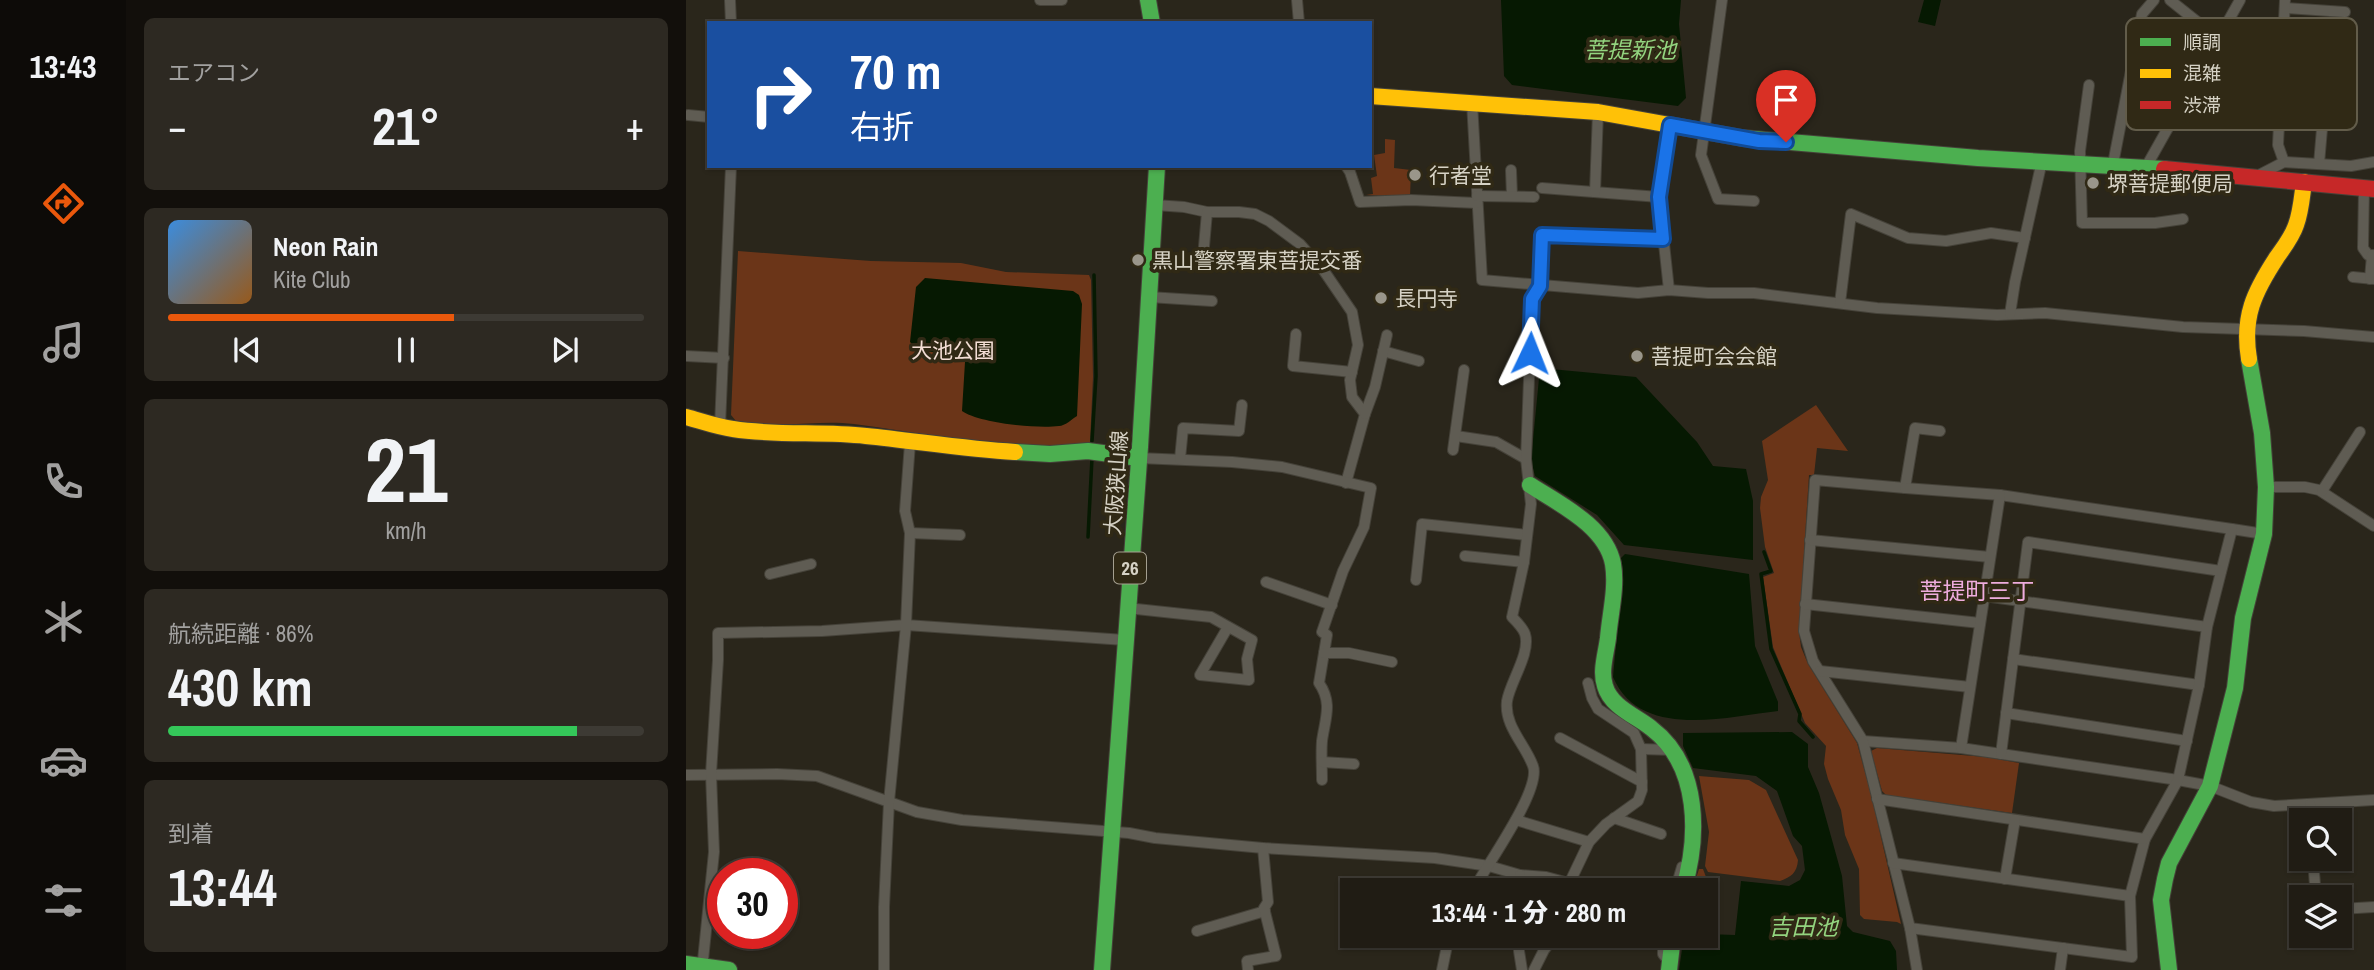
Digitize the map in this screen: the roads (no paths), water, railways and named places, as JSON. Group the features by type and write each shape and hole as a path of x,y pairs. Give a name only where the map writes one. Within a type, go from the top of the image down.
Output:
{"street":[{"path":"730,0 731,21"},
{"path":"1040,0 1062,1"},
{"path":"1148,0 1152,21"},
{"path":"1297,0 1299,21"},
{"path":"1722,0 1701,155 1718,199 1754,201"},
{"path":"2142,18 2154,0"},
{"path":"2170,0 2192,18"},
{"path":"2229,18 2240,0"},
{"path":"2285,4 2345,12"},
{"path":"2089,85 2081,163 2081,223 2155,223 2183,219"},
{"path":"1372,96 1598,112 1759,141 2113,164 2369,189 2363,248 2368,255 2373,255 2372,279 2353,276"},
{"path":"2113,164 2126,99"},
{"path":"1472,102 1482,280 1638,293 1668,290 1754,293 1877,308 1997,316 2045,313 2183,327 2304,331 2374,337"},
{"path":"1595,192 1598,112"},
{"path":"688,115 707,117"},
{"path":"1668,290 1659,197 1670,125"},
{"path":"2146,167 2167,130"},
{"path":"2279,130 2278,145 2284,162"},
{"path":"2319,164 2322,130"},
{"path":"2010,314 2042,161"},
{"path":"2255,177 2284,162 2351,166 2374,162"},
{"path":"720,426 731,168"},
{"name":"大阪狭山線","path":"1102,970 1157,168"},
{"path":"1347,168 1360,202 1477,200 1538,192 1595,192 1659,197"},
{"path":"1511,170 1512,196"},
{"path":"2169,970 2161,900 2165,879 2169,863 2210,786 2235,688 2244,618 2264,534 2266,487 2260,412 2246,330 2257,287 2297,223 2304,182"},
{"path":"1156,205 1207,212 1255,214 1300,244 1324,271 1352,312 1358,345 1350,380 1352,397 1365,414"},
{"path":"1203,258 1207,212"},
{"path":"1840,303 1851,214 1908,238 1947,241 1991,233 2025,238"},
{"path":"1481,878 1516,820 1534,775 1534,767 1507,714 1507,700 1525,647 1525,633 1512,617 1527,535 1530,485 1526,459 1532,299 1540,286 1542,235 1663,239"},
{"path":"1149,297 1212,301"},
{"path":"1296,334 1293,366 1352,372"},
{"path":"1346,483 1375,387 1387,335"},
{"path":"1383,351 1419,362"},
{"path":"686,356 723,358"},
{"path":"1453,450 1464,370"},
{"path":"1180,459 1183,428 1239,431 1242,405"},
{"path":"686,417 720,426 789,434 853,435 960,449 1050,454 1088,451 1139,458 1282,467 1371,488 1364,527 1343,571 1322,632 1327,635 1319,682 1325,692 1328,717 1322,742 1322,780"},
{"path":"1905,488 1915,428 1940,431"},
{"path":"2322,491 2360,432"},
{"path":"1455,436 1496,442 1526,459"},
{"path":"884,970 889,803 906,625 910,533 905,511 911,443"},
{"path":"1917,970 1910,928 1863,741 1813,661 1805,637 1805,604 1815,481 2000,495 2264,534"},
{"path":"1530,485 1582,521 1600,538 1610,553 1613,579 1603,675 1606,690 1615,702 1652,729 1673,750 1683,773 1695,827 1688,878"},
{"path":"2266,487 2305,487 2322,491 2374,526"},
{"path":"1961,748 2000,495"},
{"path":"1416,580 1422,524 1527,535"},
{"path":"1910,928 2132,957 2130,896 2145,839 2178,780 2199,685 2207,628 2232,529"},
{"path":"910,533 960,535"},
{"path":"1810,540 1990,557"},
{"path":"2001,754 2028,542 2221,571"},
{"path":"1465,556 1524,562"},
{"path":"770,575 811,564"},
{"path":"1266,582 1332,606"},
{"path":"1984,596 2207,628"},
{"path":"1805,604 1980,623"},
{"path":"1127,608 1211,617 1252,640 1247,659 1249,680 1200,675 1228,627"},
{"path":"729,970 697,967 714,852 711,775 718,633 822,631 906,625 1125,640"},
{"path":"1324,653 1349,653 1392,662"},
{"path":"2013,659 2199,685"},
{"path":"1820,671 1970,687"},
{"path":"1574,878 1590,842 1614,818 1638,801 1642,782 1642,749 1634,733 1598,709 1588,683"},
{"path":"2006,713 2187,741"},
{"path":"1560,738 1642,782"},
{"path":"1863,741 1961,748 2178,780 2210,786 2251,802 2274,806 2374,800"},
{"path":"1642,749 1673,750"},
{"path":"1322,762 1354,764"},
{"path":"686,775 817,776 917,812 962,820 1263,848 1435,858 1549,878"},
{"path":"1877,799 2145,839"},
{"path":"2310,804 2310,808"},
{"path":"1614,818 1661,834"},
{"path":"1516,820 1590,842"},
{"path":"2005,879 2015,820"},
{"path":"1679,878 1686,855 1694,846"},
{"path":"1248,970 1247,961 1276,956 1265,911 1268,902 1263,848"},
{"path":"1893,863 2130,896"},
{"path":"2352,908 2374,906"},
{"path":"1197,931 1265,911"},
{"path":"1442,970 1447,948"},
{"path":"1518,948 1522,970"},
{"path":"1534,970 1546,948"},
{"path":"1663,948 1669,966"},
{"path":"1669,966 1671,948"},
{"path":"2060,970 2063,948"},
{"path":"1271,957 1276,970"}],"water":[{"name":"菩提新池","path":"1501,0 1681,0 1679,24 1686,98 1678,106 1512,85 1504,76"},
{"path":"1924,0 1941,0 1935,26 1918,22"},
{"path":"925,278 1073,291 1079,295 1082,304 1077,416 1061,426 1037,427 994,422 962,411 965,362 958,357 922,350 910,342 916,287"},
{"path":"1540,368 1636,377 1697,442 1713,466 1746,469 1753,501 1753,560 1624,545 1597,515 1535,476 1531,461"},
{"path":"1625,554 1749,574 1755,646 1778,702 1778,711 1686,720 1663,717 1643,710 1626,697 1613,677 1623,570 1621,558"},
{"name":"吉田池","path":"1792,732 1808,744 1808,767 1819,793 1842,876 1847,926 1853,932 1890,941 1896,951 1897,970 1679,970 1682,948 1718,948 1718,934 1735,935 1741,881 1789,886 1800,880 1805,870 1802,846 1793,836 1777,791 1756,776 1693,768 1683,746 1683,733"}],"waterway":[{"path":"1092,441 1096,376 1094,275"},
{"path":"1088,537 1092,458"},
{"path":"1764,552 1771,571 1761,574 1771,649 1800,714 1799,721 1813,737"}],"place":[{"name":"行者堂","path":"1415,175"},
{"name":"堺菩提郵便局","path":"2093,183"},
{"name":"黒山警察署東菩提交番","path":"1138,260"},
{"name":"長円寺","path":"1381,298"},
{"name":"菩提町会会館","path":"1637,356"}],"district":[{"name":"菩提町三丁","path":"1977,590"}],"park label":[{"name":"大池公園","path":"953,350"}]}
